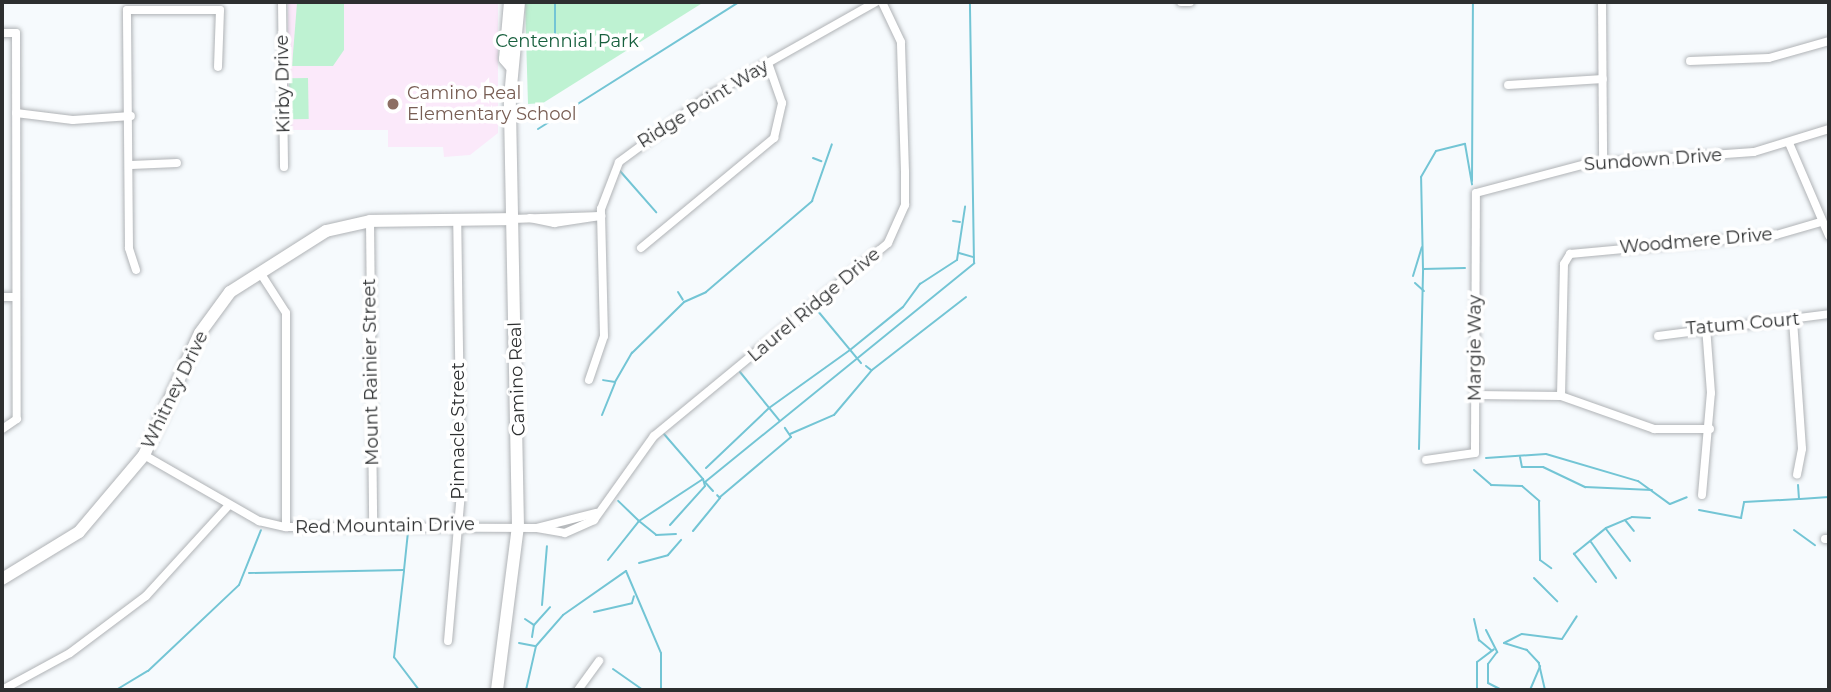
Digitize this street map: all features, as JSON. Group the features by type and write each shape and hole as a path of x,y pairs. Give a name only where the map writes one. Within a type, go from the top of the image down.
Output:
{"main road":[{"name":"Camino Real","path":"510,2 505,60 512,66"},
{"name":"Camino Real","path":"497,690 518,527 512,66 519,2"},
{"name":"Whitney Drive","path":"2,579 79,531 144,456 200,333 230,292 326,231 370,221 512,219"}],"street":[{"name":"Kirby Drive","path":"282,2 284,167"},
{"name":"Ridge Point Way","path":"589,380 604,336 601,216 612,173 627,152 768,63 876,2"},
{"name":"Laurel Ridge Drive","path":"578,530 596,513 654,436 877,254 896,230 906,189 902,56 882,2"},
{"path":"1602,2 1603,162"},
{"path":"136,270 129,248 131,116 127,10 220,10 218,67"},
{"path":"2,33 16,33 14,297 17,419 2,429"},
{"path":"1690,61 1769,58 1829,41"},
{"path":"641,248 774,138 782,103 768,63"},
{"path":"1508,85 1603,79"},
{"path":"16,113 73,120 131,116"},
{"name":"Sundown Drive","path":"1476,192 1603,162 1789,143 1829,129"},
{"path":"1789,143 1829,236"},
{"path":"131,165 177,163"},
{"name":"Margie Way","path":"1426,460 1475,453 1476,192"},
{"name":"Whitney Drive","path":"512,219 601,216"},
{"name":"Pinnacle Street","path":"448,641 455,523 460,492 457,220"},
{"name":"Mount Rainier Street","path":"370,221 373,523"},
{"name":"Woodmere Drive","path":"1561,396 1564,264 1570,254 1776,235 1821,222"},
{"path":"261,274 286,313 286,527"},
{"path":"2,297 14,297"},
{"name":"Tatum Court","path":"1658,336 1706,327 1793,320 1829,314"},
{"path":"1793,320 1802,449 1797,475"},
{"path":"1702,495 1710,429 1706,327"},
{"path":"1475,395 1561,396 1654,429 1710,429"},
{"name":"Red Mountain Drive","path":"144,456 229,505 286,527 455,523 518,527"},
{"path":"2,690 69,653 146,596 229,505"},
{"path":"518,527 537,528 596,513"},
{"path":"537,528 544,533 578,530 572,520"},
{"path":"578,690 599,661"}],"shaded area":[{"name":"Camino Real Elementary School","path":"288,2 498,2 498,133 470,155 444,157 443,147 388,147 388,130 287,130"}],"green space":[{"path":"344,2 344,50 333,66 292,66 297,3"},
{"name":"Centennial Park","path":"525,2 704,2 543,103 528,104"},
{"path":"289,78 308,78 309,119 290,119"}],"waterway":[{"path":"555,2 555,49"},
{"path":"538,129 739,2"},
{"path":"713,491 705,482 974,263 970,2"},
{"path":"1472,181 1473,2"},
{"path":"615,382 632,353 684,302 706,292 812,201 832,144"},
{"path":"1465,268 1423,269 1421,177 1436,151 1465,144 1472,184"},
{"path":"813,158 821,161"},
{"path":"620,171 656,212"},
{"path":"706,468 769,408 850,350 903,307 920,284 957,260 965,207"},
{"path":"953,221 960,222"},
{"path":"1413,276 1422,247"},
{"path":"959,253 973,257"},
{"path":"1419,449 1423,270"},
{"path":"1415,283 1424,291"},
{"path":"678,292 683,300"},
{"path":"790,434 834,415 872,370 966,297"},
{"path":"817,310 861,363"},
{"path":"866,366 871,370"},
{"path":"740,372 779,420"},
{"path":"602,415 615,382 603,380"},
{"path":"720,497 791,437 785,428"},
{"path":"664,434 703,479 639,521 656,535 676,534"},
{"path":"1486,458 1546,454 1638,481 1670,504 1687,497"},
{"path":"1520,457 1522,467 1543,467 1585,487 1652,490"},
{"path":"1474,470 1491,485 1522,486 1539,501 1540,560 1551,568"},
{"path":"670,525 705,486 703,479"},
{"path":"1699,510 1741,518 1744,502 1799,499 1798,485"},
{"path":"693,531 720,498 717,495"},
{"path":"1800,499 1829,497"},
{"path":"608,560 639,521 618,501"},
{"path":"1596,582 1574,554 1606,528 1632,517 1650,518"},
{"path":"1625,520 1634,531"},
{"path":"1606,529 1630,561"},
{"path":"116,690 148,671 239,585 261,530"},
{"path":"1794,530 1815,545"},
{"path":"249,573 404,570 408,531"},
{"path":"639,563 668,555 681,540"},
{"path":"1591,542 1616,578"},
{"path":"542,605 547,546"},
{"path":"404,571 394,657 419,690"},
{"path":"526,690 536,646 563,615 626,571 661,653 661,690"},
{"path":"1534,578 1557,601"},
{"path":"594,612 632,603 634,596"},
{"path":"525,619 534,625 550,607"},
{"path":"1545,690 1539,663 1527,650 1504,643 1522,634 1562,639 1577,616"},
{"path":"1474,619 1479,640 1491,650"},
{"path":"532,637 534,625"},
{"path":"1486,630 1497,652 1488,664 1488,683 1502,690"},
{"path":"519,643 535,646"},
{"path":"1477,690 1477,662 1494,649"},
{"path":"1530,690 1540,666"},
{"path":"613,669 643,690"}],"place":[{"name":"Camino Real Elementary School","path":"393,104"}]}
